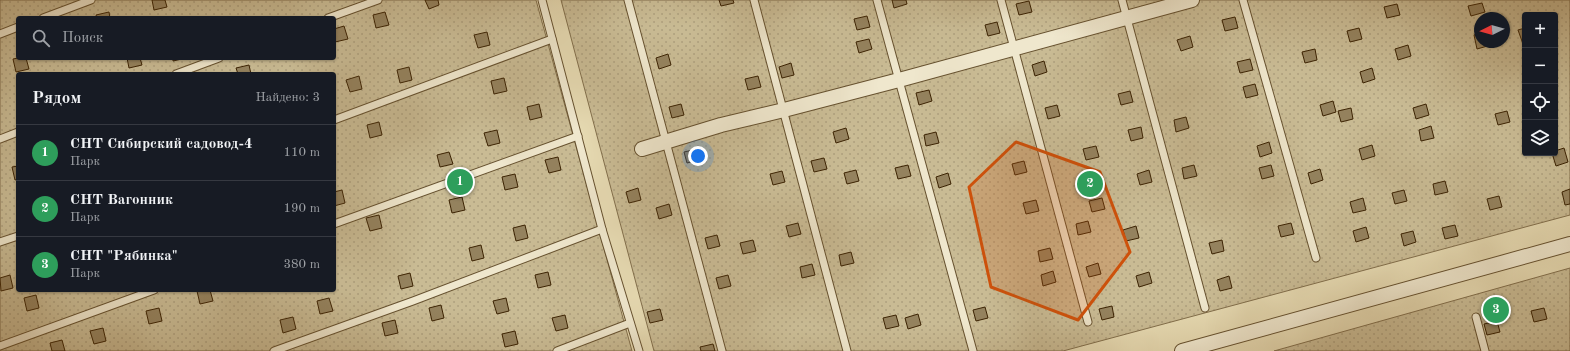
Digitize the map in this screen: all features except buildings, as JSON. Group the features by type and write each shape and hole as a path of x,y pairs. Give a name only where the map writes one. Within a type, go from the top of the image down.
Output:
{"street":[{"path":"642,149 722,125 899,80 1192,0"},
{"path":"1182,351 1570,244"}],"lane":[{"path":"48,16 91,0"},
{"path":"334,16 378,0"},
{"path":"542,0 602,229 639,351"},
{"path":"628,0 722,351"},
{"path":"754,0 847,351"},
{"path":"877,0 973,351"},
{"path":"1001,0 1088,322"},
{"path":"1122,0 1205,308"},
{"path":"1243,0 1316,258"},
{"path":"0,34 16,28"},
{"path":"336,119 552,40"},
{"path":"181,72 214,60"},
{"path":"0,139 16,133"},
{"path":"336,223 578,136"},
{"path":"274,351 420,298 602,229"},
{"path":"0,242 16,237"},
{"path":"0,346 148,292"},
{"path":"1476,317 1485,351"},
{"path":"557,351 630,323"}],"highlighted area":[{"path":"1016,142 1100,172 1130,252 1078,320 991,287 969,187"}],"shaded area":[{"path":"0,0 536,0 632,351 0,351"},
{"path":"561,0 1570,0 1570,215 1063,351 654,351"},
{"path":"1570,268 1570,351 1274,351"}],"place":[{"name":"СНТ Сибирский садовод-4","path":"460,182"},
{"name":"СНТ Вагонник","path":"1090,184"},
{"name":"СНТ \"Рябинка\"","path":"1496,310"}]}
